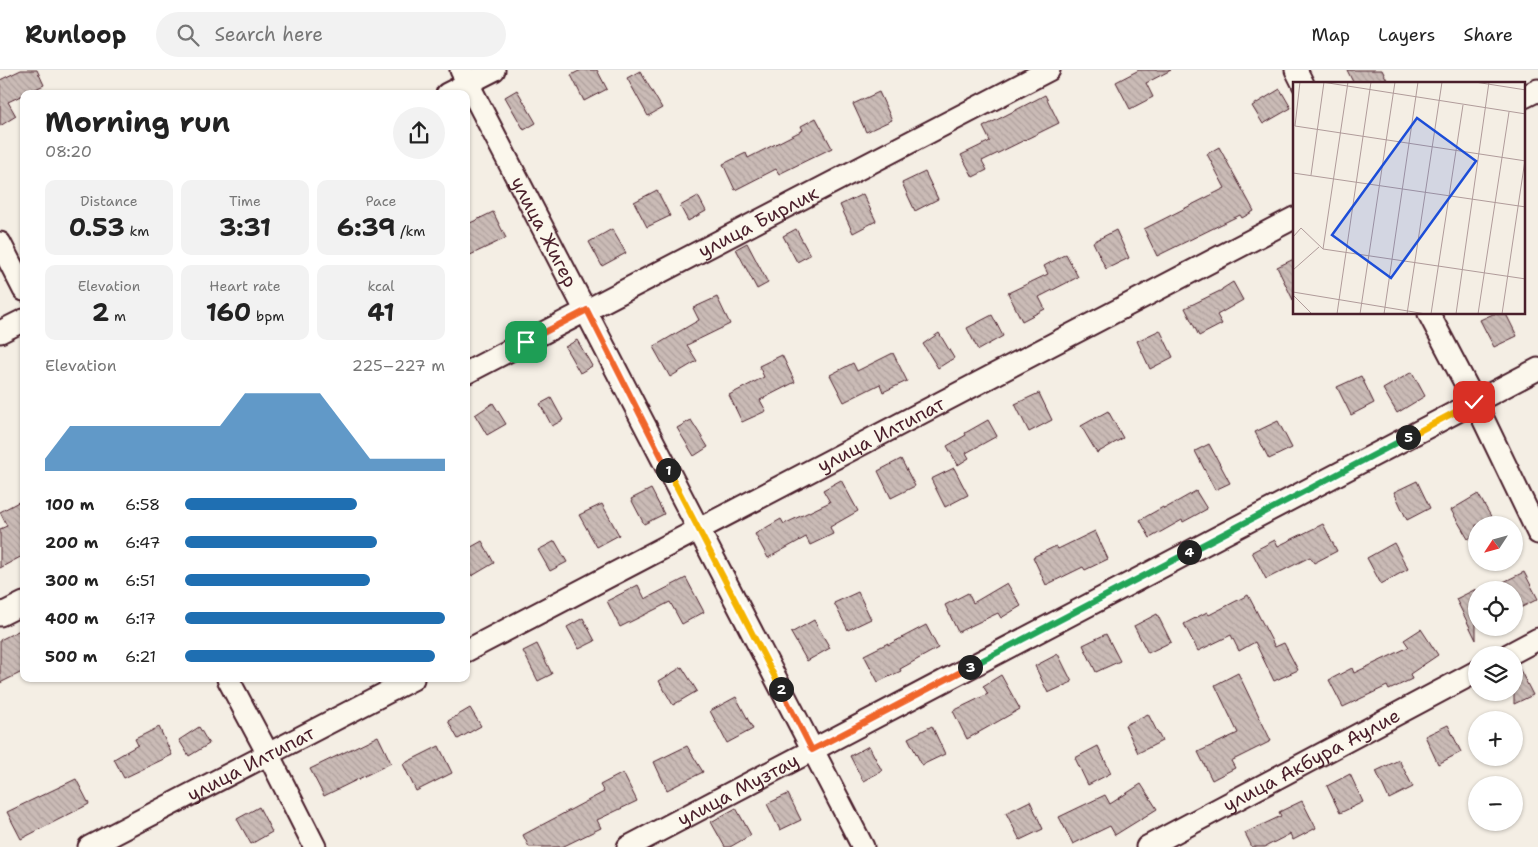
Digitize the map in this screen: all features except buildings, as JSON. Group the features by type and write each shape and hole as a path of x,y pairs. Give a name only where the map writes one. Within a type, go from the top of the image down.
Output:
{"street":[{"path":"451,90 465,76 494,70"},
{"name":"улица Бирлик","path":"470,371 1049,70"},
{"path":"1296,70 1302,82"},
{"name":"улица Жигер","path":"465,76 863,847"},
{"path":"1526,96 1538,90"},
{"name":"улица Илтипат","path":"470,649 1293,219"},
{"path":"0,243 20,282"},
{"path":"1429,315 1474,402 1538,533"},
{"path":"0,332 20,322"},
{"name":"улица Музтау","path":"628,847 1538,369"},
{"path":"0,615 20,605"},
{"path":"1523,647 1538,639"},
{"name":"улица Акбура Аулие","path":"1146,847 1468,676"},
{"path":"230,682 315,847"},
{"name":"улица Илтипат","path":"89,847 407,682"}],"route":[{"path":"526,342 587,310 812,750 1474,402"}]}
